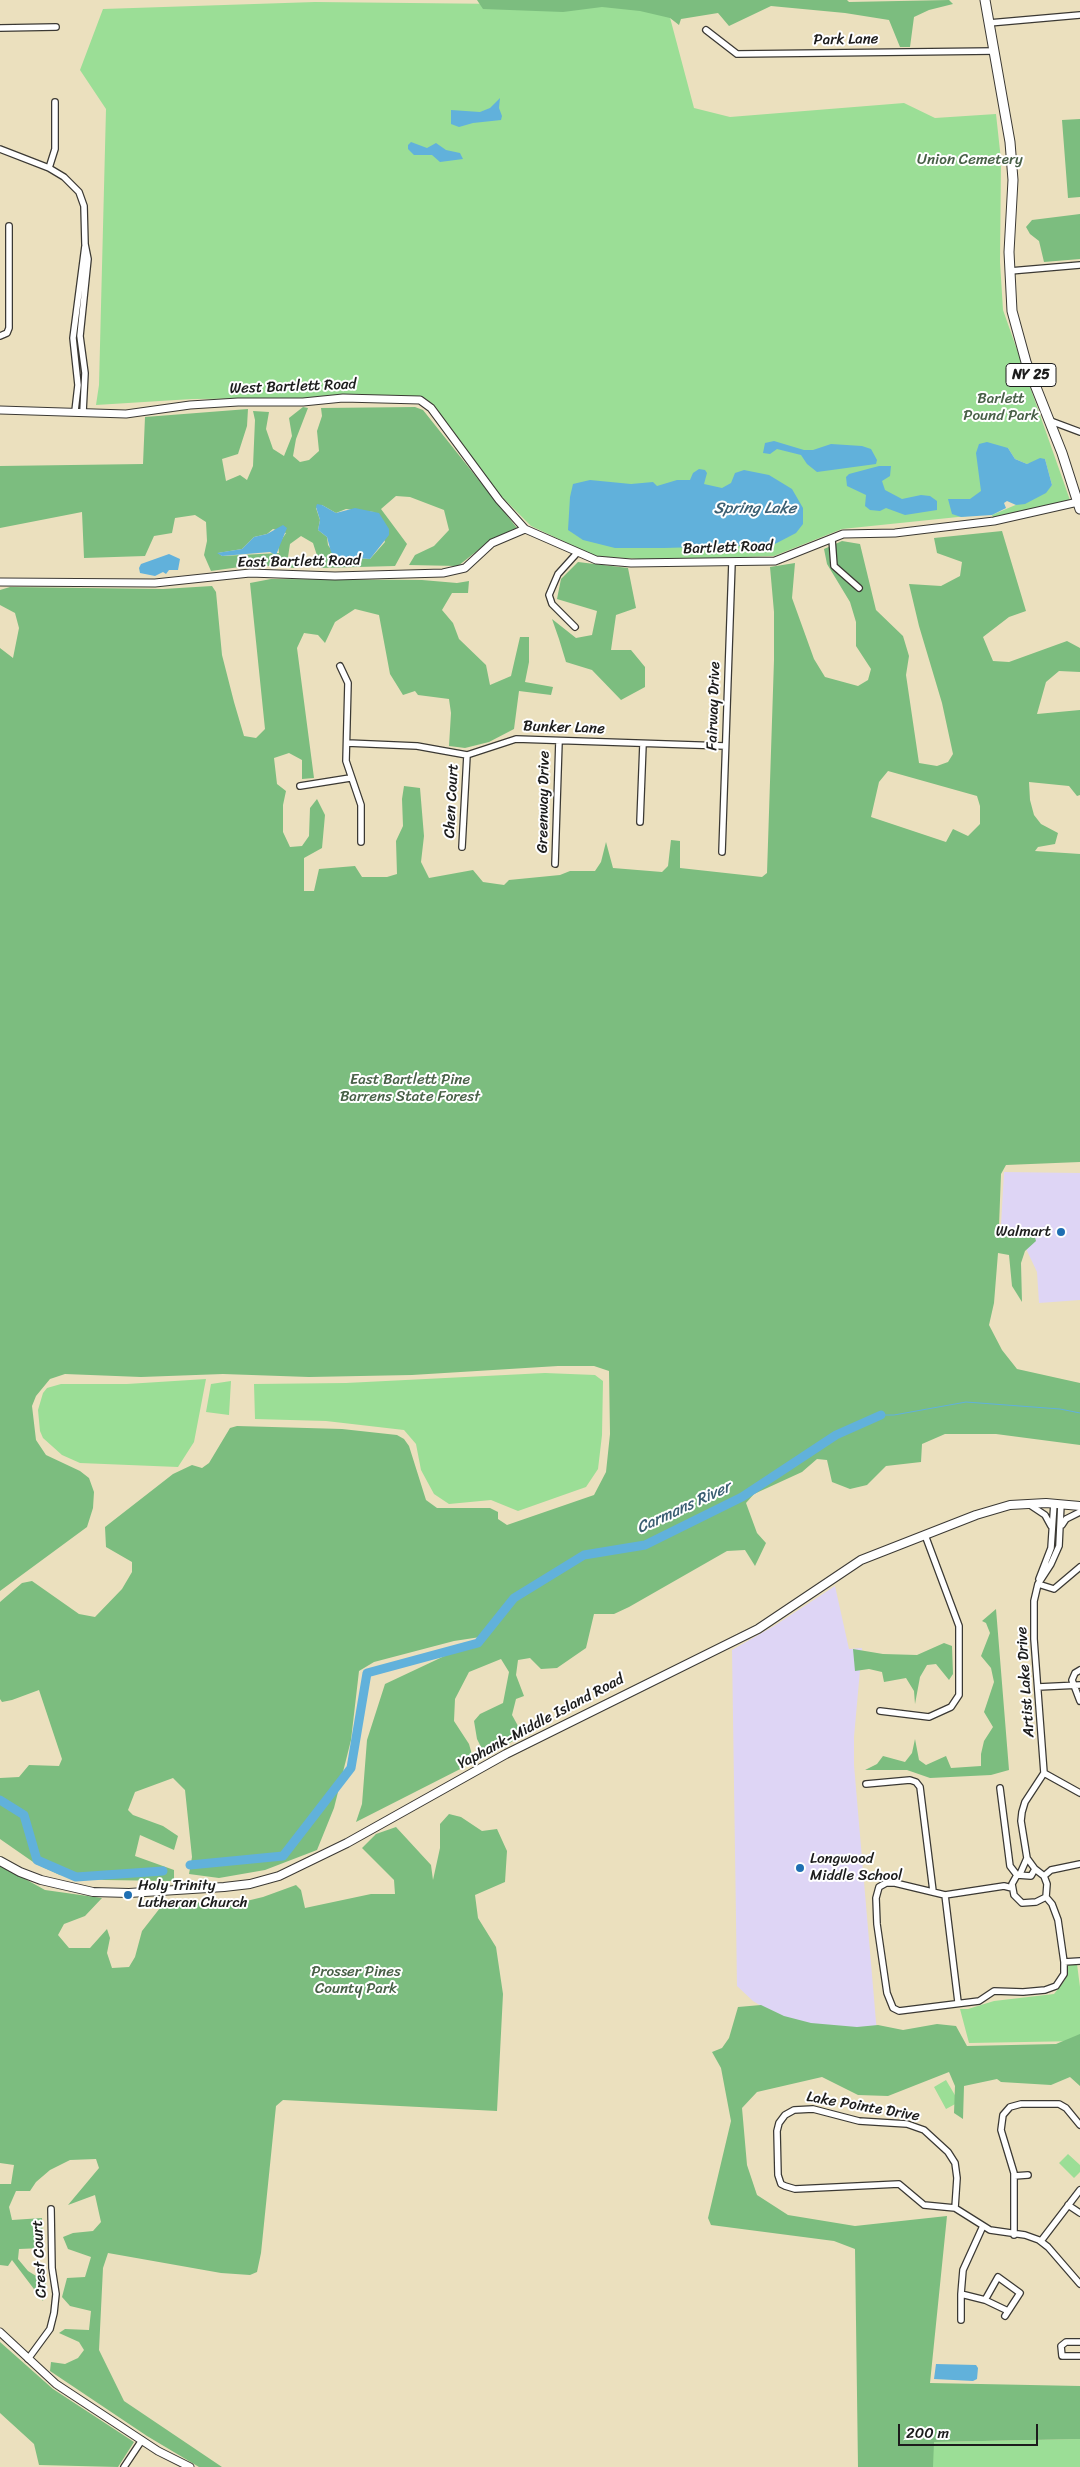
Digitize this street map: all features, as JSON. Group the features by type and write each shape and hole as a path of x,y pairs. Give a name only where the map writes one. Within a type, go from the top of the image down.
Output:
{"main road":[{"name":"NY 25","path":"985,0 1012,162 1010,271 1012,311 1026,362 1079,504"},
{"name":"Yaphank-Middle Island Road","path":"0,1861 40,1880 82,1890 110,1893 224,1887 250,1884 279,1876 347,1843 506,1754 758,1629 861,1560 994,1509 1026,1503 1080,1506"}],"street":[{"path":"989,23 1080,15"},
{"path":"0,28 56,27"},
{"name":"Park Lane","path":"706,30 737,54 995,51"},
{"path":"49,168 54,148 55,102"},
{"path":"0,149 49,168 70,182 79,192 86,216 85,244 73,338 79,411"},
{"path":"0,336 7,334 9,328 8,226"},
{"path":"79,411 86,386 80,336 88,266 85,244"},
{"path":"0,262 9,262"},
{"path":"1010,271 1080,265"},
{"path":"81,266 88,266"},
{"path":"78,386 86,386"},
{"name":"West Bartlett Road","path":"0,410 79,411 126,414 190,405 343,398 420,400 431,408 499,500 525,529"},
{"path":"1048,420 1080,432"},
{"name":"Bartlett Road","path":"525,529 596,560 631,563 775,561 843,534 895,534 994,521 1079,504"},
{"name":"East Bartlett Road","path":"0,582 31,580 155,583 250,573 335,576 443,573 465,568 492,543 525,529"},
{"path":"832,539 834,566 860,588"},
{"path":"576,627 552,604 549,595 558,574 577,553"},
{"name":"Fairway Drive","path":"722,852 732,562"},
{"path":"340,666 349,689 346,761 350,778 361,805 361,842"},
{"name":"Bunker Lane","path":"347,743 417,746 467,755 516,739 725,746"},
{"name":"Greenway Drive","path":"555,864 558,741"},
{"path":"640,822 643,744"},
{"name":"Chen Court","path":"462,847 467,755"},
{"path":"300,786 350,778"},
{"path":"1026,1503 1045,1515 1052,1527"},
{"path":"1057,1504 1050,1548 1038,1584 1054,1589 1080,1567"},
{"name":"Artist Lake Drive","path":"1044,1773 1033,1615 1038,1584 1055,1557 1059,1546 1061,1526 1057,1504"},
{"path":"1061,1526 1066,1519 1080,1512"},
{"path":"880,1711 929,1717 951,1707 959,1695 959,1626 925,1535"},
{"path":"1080,1670 1077,1670 1073,1676 1072,1686 1080,1701"},
{"path":"1038,1687 1080,1685"},
{"path":"1046,1897 1036,1902 1022,1903 1012,1888 1004,1886 945,1895 895,1883 886,1883 879,1887 876,1909 888,1995 892,2008 899,2011 958,2002 979,2001 994,1992 1008,1993 1051,1988 1060,1982 1064,1974 1064,1962 1058,1920 1052,1904 1046,1897 1047,1884 1044,1876 1035,1869 1027,1858 1021,1821 1025,1802 1044,1773 1080,1793"},
{"path":"866,1784 910,1780 916,1782 920,1787 933,1891"},
{"path":"1000,1788 1010,1866 1019,1874 1031,1876 1035,1869"},
{"path":"1012,1888 1027,1858"},
{"path":"1044,1876 1050,1870 1080,1864"},
{"path":"945,1895 958,2002"},
{"path":"1064,1962 1080,1961"},
{"path":"1014,2234 1014,2176 1001,2125 1003,2115 1010,2107 1021,2104 1059,2104 1066,2108 1080,2125"},
{"name":"Lake Pointe Drive","path":"955,2208 957,2178 955,2163 948,2152 924,2130 907,2124 859,2121 813,2109 794,2110 785,2115 779,2122 777,2131 778,2175 781,2184 785,2186 795,2189 812,2189 892,2182 902,2186 924,2205 955,2208 995,2232 1025,2235 1041,2242"},
{"path":"1014,2176 1028,2175"},
{"path":"1080,2190 1041,2242 1080,2284"},
{"path":"1068,2205 1080,2212"},
{"name":"Crest Court","path":"28,2359 50,2330 54,2313 56,2294 52,2268 50,2209"},
{"path":"961,2320 963,2270 983,2226"},
{"path":"961,2294 985,2300 1006,2313 1020,2293 998,2277 985,2300"},
{"path":"0,2332 56,2384 158,2451 190,2467"},
{"path":"1080,2342 1063,2343 1061,2354 1062,2356 1080,2356"},
{"path":"124,2467 142,2440"}],"shaded area":[{"path":"1004,1172 1080,1173 1080,1300 1039,1303 1037,1272 1021,1238 1001,1225"},
{"name":"Longwood Middle School","path":"835,1586 849,1649 862,1648 854,1737 854,1765 878,2045 874,2056 768,2010 753,2001 737,1986 732,1650 774,1626"}],"green space":[{"path":"477,0 847,0 849,2 949,0 953,4 929,10 914,17 910,47 900,47 889,20 845,13 771,6 729,26 718,13 681,19 679,25 670,18 640,11 602,7 563,12 483,9"},
{"path":"315,2 600,5 668,10 694,108 730,117 904,103 935,118 996,114 1001,160 1000,262 1003,310 1071,503 994,521 992,515 1039,495 1052,485 1045,459 1027,464 1015,459 1008,448 987,514 842,529 774,556 654,560 595,556 531,526 501,496 431,404 413,397 192,399 96,405 99,385 106,109 80,70 103,9"},
{"path":"1080,119 1080,197 1068,198 1062,120"},
{"path":"1080,214 1080,259 1044,262 1039,241 1030,234 1026,227 1032,220"},
{"path":"303,407 308,408 296,439 293,456 300,462 309,460 319,451 317,431 322,416 321,408 415,407 423,410 517,528 492,539 458,566 409,565 415,555 434,546 449,530 444,510 410,497 396,496 381,509 407,544 395,566 321,568 313,543 301,536 290,544 288,557 295,568 254,565 211,571 204,555 207,541 206,522 195,515 175,518 172,533 154,536 145,556 84,558 82,512 0,528 0,466 143,464 145,417 248,409 247,426 238,454 222,459 226,481 240,475 247,480 253,466 255,420 253,411 269,412 266,429 273,449 284,456 292,436 289,418","holes":["322,505 336,513 346,509 374,512 385,542 370,559 336,557 328,545 327,537 318,530 320,520 316,508","273,529 286,533 278,545 279,553 222,556 218,553 242,549 254,537 267,534"]},
{"name":"East Bartlett Pine Barrens State Forest","path":"1002,531 1026,611 1009,617 983,637 993,661 1009,662 1067,641 1080,648 1080,672 1059,671 1046,682 1037,714 1080,710 1080,795 1077,796 1069,786 1029,782 1030,800 1034,815 1041,824 1058,833 1055,844 1038,847 1035,851 1080,854 1080,1162 1006,1165 1001,1174 999,1226 1010,1231 1033,1230 1036,1241 1025,1251 1021,1263 1022,1302 1012,1286 1009,1255 998,1253 994,1303 989,1325 1002,1350 1017,1369 1080,1383 1080,1445 996,1434 945,1434 922,1444 921,1462 886,1466 867,1485 850,1489 832,1482 827,1460 817,1459 802,1472 754,1494 746,1503 757,1533 766,1543 755,1566 745,1550 727,1551 629,1607 614,1614 594,1614 586,1648 557,1668 541,1669 530,1658 518,1660 516,1675 524,1696 516,1699 512,1715 523,1735 486,1757 477,1739 474,1721 480,1714 503,1703 509,1672 501,1659 469,1672 455,1699 454,1721 469,1744 474,1762 356,1822 362,1804 367,1740 385,1684 487,1636 454,1641 374,1662 359,1671 351,1740 334,1808 317,1850 265,1870 219,1878 189,1874 192,1857 185,1790 173,1778 135,1792 128,1810 133,1815 163,1826 178,1836 174,1850 140,1835 135,1856 174,1870 174,1881 104,1880 60,1875 36,1864 0,1839 0,1778 19,1777 29,1765 59,1766 62,1759 39,1690 12,1700 2,1702 0,1699 0,1602 22,1583 32,1581 79,1614 95,1617 122,1589 132,1572 132,1562 106,1547 105,1527 173,1474 192,1465 202,1468 209,1463 230,1428 237,1426 342,1429 397,1435 404,1439 409,1446 426,1500 437,1508 490,1508 498,1512 498,1519 507,1525 594,1495 606,1472 610,1434 609,1371 594,1366 558,1366 412,1375 309,1377 223,1374 141,1377 65,1374 50,1379 36,1396 32,1406 36,1440 46,1455 80,1471 89,1478 94,1492 93,1508 87,1527 0,1591 0,648 13,658 19,628 15,613 0,605 0,590 10,587 163,589 212,586 216,592 222,655 234,702 244,736 256,738 265,729 250,583 271,579 422,580 457,583 469,581 468,593 452,593 442,610 453,623 459,639 486,665 490,685 511,676 520,637 529,637 529,662 525,682 553,687 551,695 519,691 514,729 489,742 465,748 449,746 451,713 449,699 418,695 415,691 403,695 390,674 379,615 355,609 335,622 325,643 318,635 304,633 297,648 314,778 302,779 302,760 289,753 274,758 277,784 286,791 283,805 283,832 290,847 302,846 309,836 310,808 317,799 325,815 322,848 304,858 304,891 314,891 319,869 355,866 362,877 387,877 397,874 396,841 403,826 402,799 404,786 420,788 424,836 421,862 429,878 473,870 483,882 504,885 509,880 560,875 570,871 595,871 601,862 606,842 613,868 662,872 668,866 671,840 680,841 680,868 762,877 767,873 774,660 774,612 770,567 795,563 792,598 814,659 825,677 858,686 868,680 871,669 856,646 856,622 850,602 827,564 824,549 842,541 860,544 876,610 903,636 909,656 906,675 919,763 937,766 948,762 953,754 942,703 919,626 909,584 941,586 960,576 962,562 937,553 934,538","holes":["888,771 977,796 980,806 980,824 968,836 953,829 946,842 871,817 879,782"]},
{"path":"578,562 628,568 636,608 616,615 611,650 631,650 645,667 645,687 621,700 592,670 566,662 552,619 576,638 592,635 597,611 557,599 561,579"},
{"path":"545,1373 595,1375 603,1381 602,1435 598,1469 586,1487 518,1511 491,1500 449,1504 434,1494 421,1470 416,1444 404,1430 326,1421 255,1419 254,1384 346,1383"},
{"path":"206,1379 194,1442 178,1467 80,1463 62,1455 43,1438 40,1431 38,1410 43,1393 47,1388 61,1384 127,1384"},
{"path":"231,1381 229,1415 206,1412 211,1384"},
{"path":"996,1609 1009,1770 991,1775 930,1778 907,1770 865,1770 877,1764 883,1756 905,1762 912,1753 915,1739 919,1760 926,1765 946,1756 951,1768 981,1766 984,1741 993,1727 984,1712 994,1682 991,1668 981,1656 990,1633 986,1623 982,1621"},
{"path":"944,1643 952,1646 953,1674 949,1680 936,1664 927,1665 920,1677 915,1704 914,1691 906,1678 884,1682 882,1672 869,1669 855,1671 853,1649 883,1654 917,1655"},
{"name":"Prosser Pines County Park","path":"449,1814 461,1817 482,1831 497,1829 507,1851 505,1882 475,1895 478,1918 496,1947 503,1994 497,2111 283,2100 276,2106 261,2253 257,2272 250,2275 221,2273 108,2253 103,2268 99,2350 124,2401 222,2467 199,2467 147,2436 50,2371 51,2362 65,2364 78,2358 84,2350 79,2342 59,2333 65,2329 89,2330 91,2311 70,2306 62,2297 67,2278 85,2277 91,2257 68,2249 63,2237 73,2233 93,2231 101,2222 95,2195 68,2205 99,2168 96,2159 70,2160 50,2170 36,2182 30,2191 16,2191 9,2207 12,2220 42,2218 43,2248 19,2249 18,2259 28,2271 46,2282 43,2301 12,2260 8,2266 0,2265 0,2184 11,2184 14,2165 0,2163 0,1865 45,1890 102,1898 85,1916 64,1924 58,1935 69,1948 90,1948 107,1929 110,1938 107,1953 112,1968 129,1967 135,1957 142,1931 160,1908 172,1900 230,1905 263,1897 296,1885 301,1890 305,1908 371,1894 395,1894 394,1880 362,1848 376,1834 396,1827 431,1865 433,1880 440,1848 440,1824"},
{"path":"1067,1964 1077,1964 1080,1987 1080,2041 969,2043 960,2009 968,2009 994,2001 1054,1994 1065,1980"},
{"path":"761,2005 784,2016 811,2023 857,2027 878,2025 903,2030 937,2024 956,2026 967,2046 1056,2044 1080,2034 1080,2086 1070,2077 1051,2085 1001,2082 997,2079 964,2086 963,2119 954,2113 955,2086 949,2072 888,2096 858,2095 822,2077 757,2092 742,2108 747,2165 757,2195 788,2215 855,2226 947,2216 930,2383 1080,2386 1080,2439 934,2442 933,2467 858,2467 855,2249 834,2241 711,2225 708,2218 731,2121 721,2068 712,2052 722,2048 729,2038 738,2007"},
{"path":"946,2080 959,2102 946,2109 934,2087"},
{"path":"1068,2154 1080,2165 1080,2172 1074,2178 1059,2163"},
{"path":"0,2342 53,2389 134,2442 118,2467 39,2465 34,2444 0,2413"},
{"path":"1080,2439 1080,2467 933,2467 933,2442"}],"water":[{"path":"500,98 501,120 473,123 459,127 451,124 451,110 480,112 490,108"},
{"path":"411,142 427,148 436,143 446,150 460,153 463,159 440,162 432,155 414,155 408,149 408,145"},
{"path":"774,441 804,450 813,450 831,444 862,446 871,449 877,460 876,464 817,472 807,464 801,455 777,449 770,454 763,453 765,443"},
{"path":"987,442 1008,448 1015,459 1027,464 1040,458 1045,459 1052,485 1046,493 1025,504 1016,505 1007,501 1004,503 1006,508 992,515 961,517 952,514 948,499 970,499 981,491 976,453 979,444"},
{"path":"879,466 891,466 890,476 882,481 885,490 902,499 921,495 930,496 937,501 937,510 905,515 886,508 880,511 870,510 865,506 866,495 847,486 846,477 849,474"},
{"name":"Spring Lake","path":"699,469 705,470 707,473 704,484 722,488 731,483 735,473 744,470 769,475 792,489 803,508 803,524 796,533 773,545 664,548 615,548 583,540 568,530 570,497 573,484 590,480 631,484 653,482 657,486 677,480 690,480 693,473"},
{"path":"317,504 336,513 355,508 379,513 389,529 389,535 370,559 336,557 331,552 327,537 318,530 320,520 316,507"},
{"path":"283,525 287,528 276,555 270,552 222,556 217,553 242,549 254,537 267,534"},
{"path":"169,554 180,559 178,570 169,570 166,574 163,572 155,576 140,573 139,568 141,564"},
{"path":"936,2364 976,2365 978,2368 977,2379 973,2381 934,2379"}],"waterway":[{"path":"881,1415 894,1415 966,1402 1060,1409 1080,1413"},
{"name":"Carmans River","path":"190,1865 283,1856 351,1768 367,1673 478,1643 514,1598 584,1555 645,1545 742,1497 836,1435 881,1415"},
{"name":"Carmans River","path":"0,1800 24,1815 37,1860 76,1877 163,1871"}],"place":[{"name":"Walmart","path":"1061,1232"},
{"name":"Longwood Middle School","path":"800,1868"},
{"name":"Holy Trinity Lutheran Church","path":"128,1895"}],"park label":[{"name":"Union Cemetery","path":"970,160"},
{"name":"Barlett Pound Park","path":"1001,408"}]}
